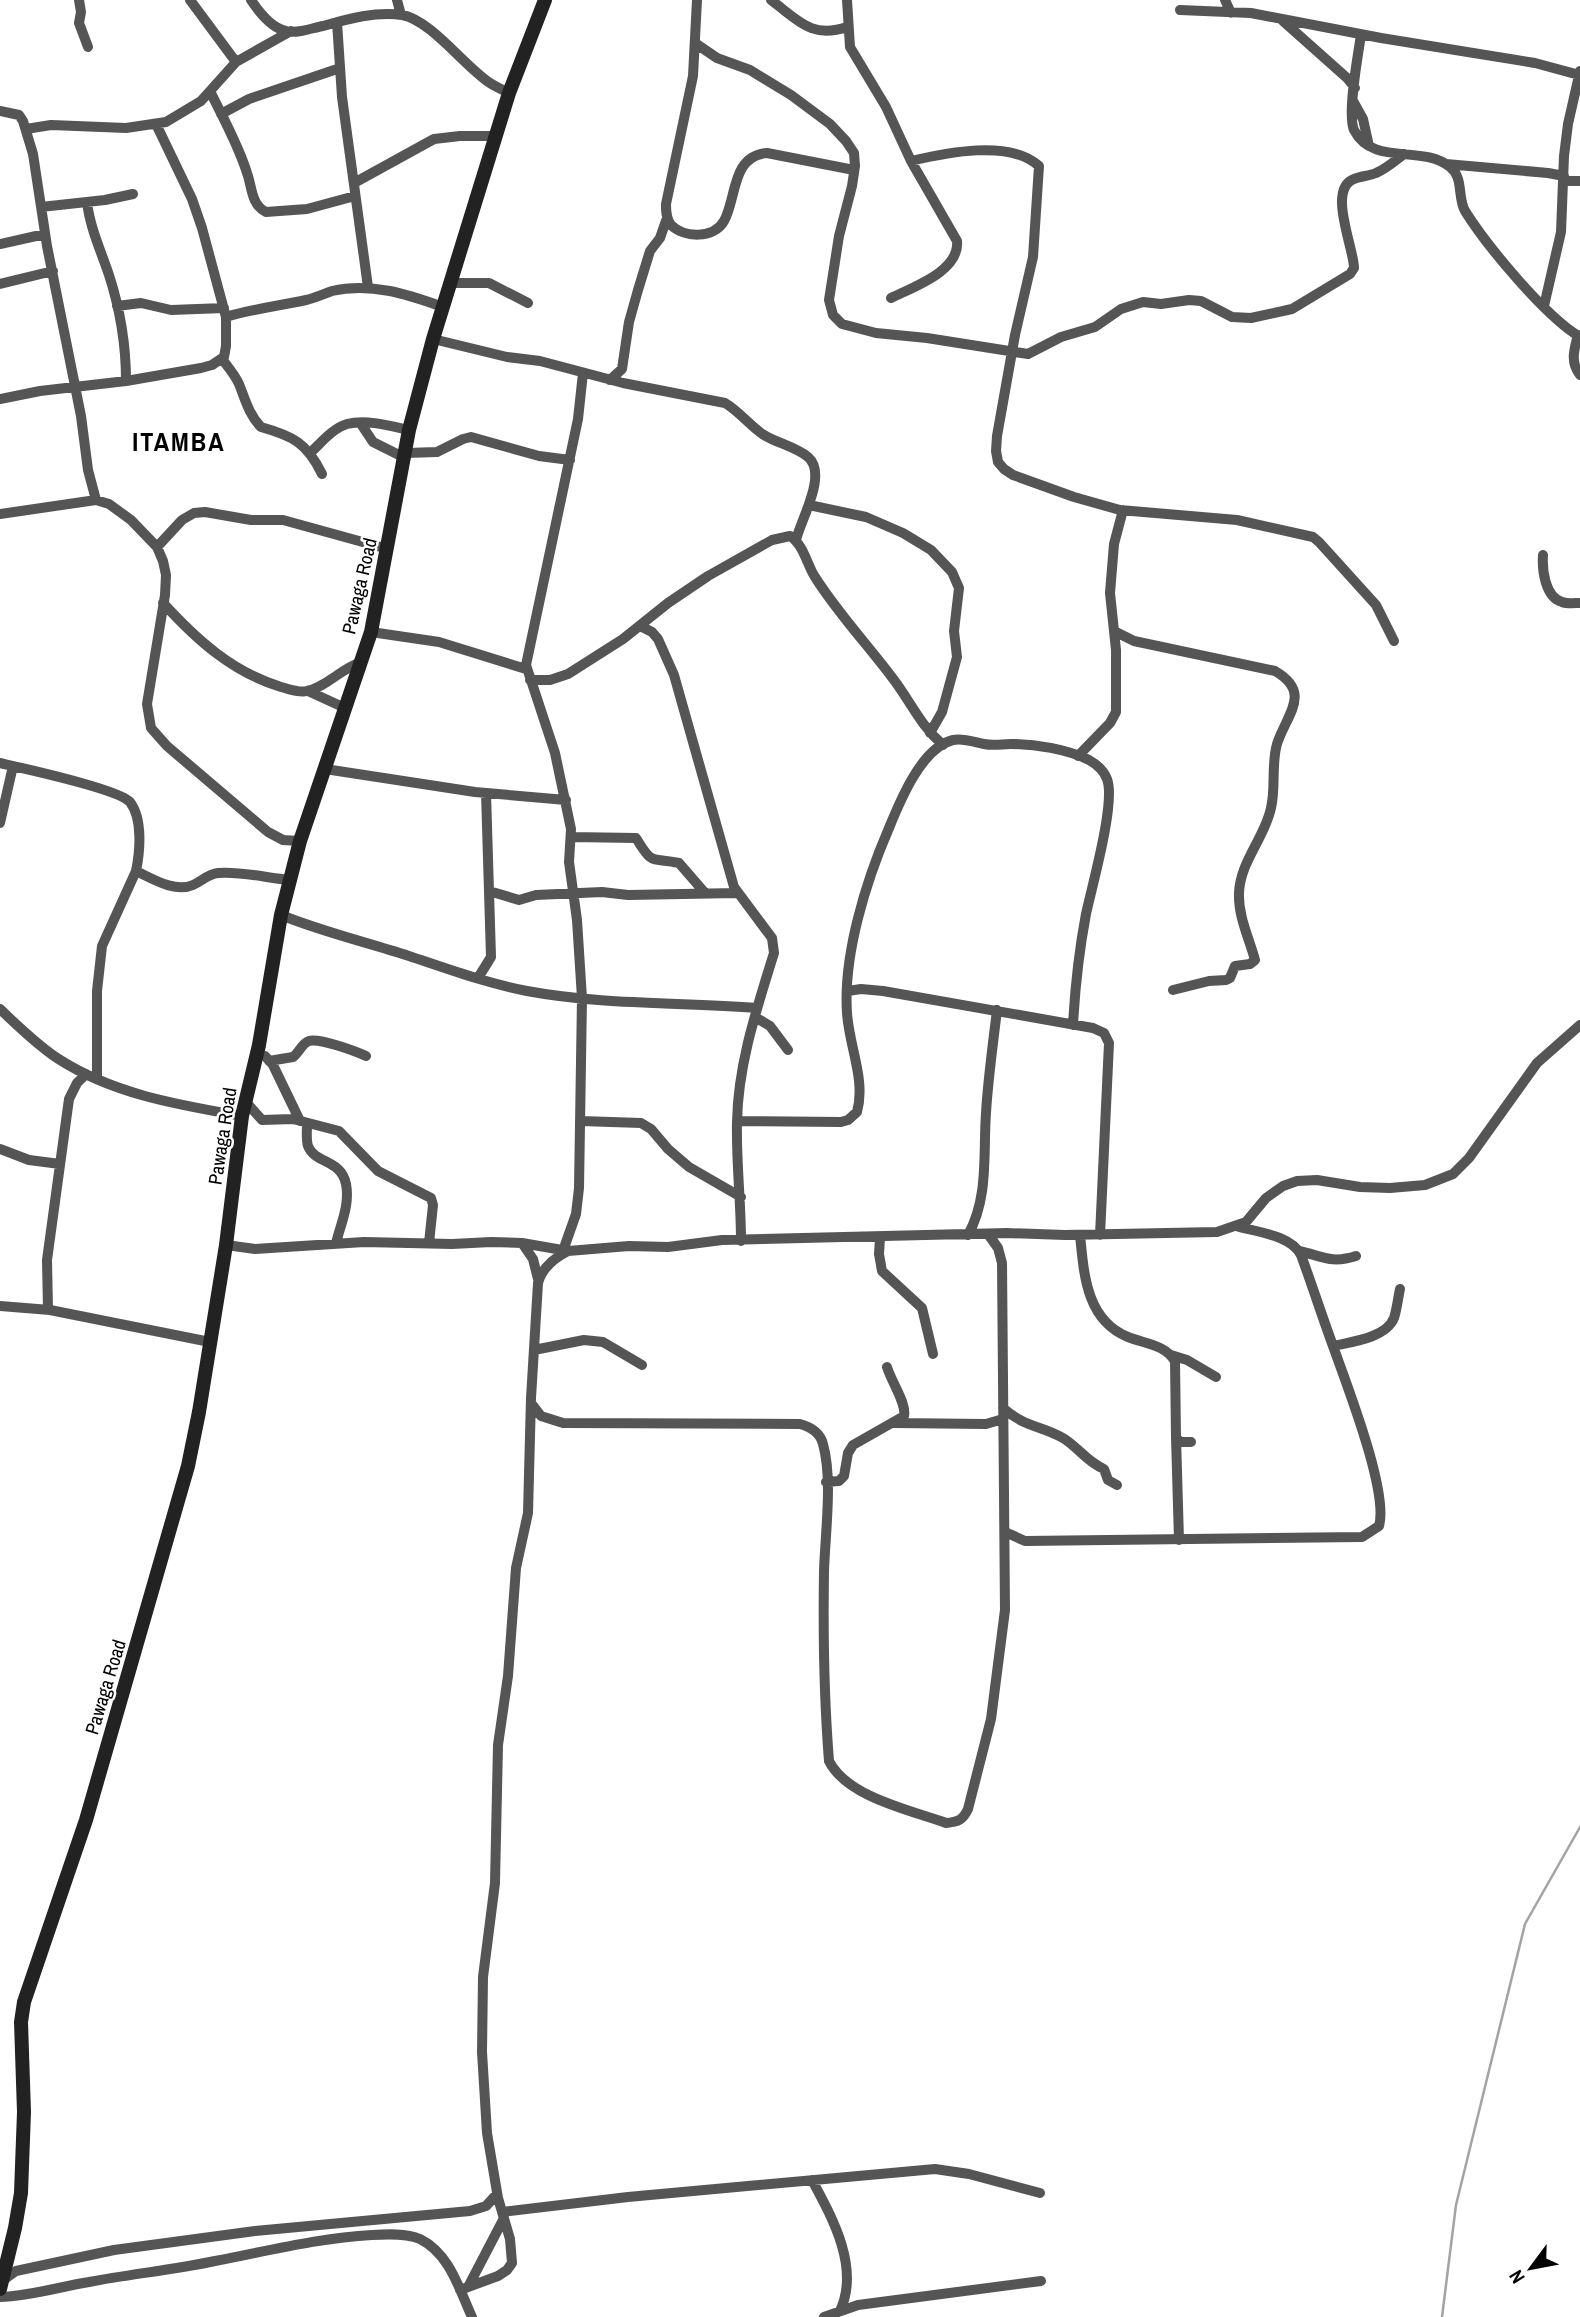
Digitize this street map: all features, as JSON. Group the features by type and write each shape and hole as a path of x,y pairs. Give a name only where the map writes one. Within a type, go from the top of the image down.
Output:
{"main road":[{"name":"Pawaga Road","path":"1,2285 21,2193 24,2112 21,2022 24,2002 86,1819 188,1466 226,1245 242,1116 259,1045 281,915 300,841 371,632 409,430 433,339 509,93 545,0"}],"street":[{"path":"79,0 79,23 88,47"},
{"path":"190,0 236,62"},
{"path":"251,0 271,23 286,31 304,30 376,15 401,15 411,18 427,28 486,81 509,93"},
{"path":"397,0 401,15"},
{"path":"610,380 622,369 629,322 638,290 650,251 660,238 667,218 669,186 693,76 697,0"},
{"path":"771,0 808,28 832,32 847,27"},
{"path":"847,0 850,47 887,107 911,161 957,241 953,261 938,273 891,298"},
{"path":"1225,0 1231,13"},
{"path":"1180,10 1251,13 1580,73 1568,124 1564,156 1561,232 1544,306"},
{"path":"1281,20 1355,88"},
{"path":"337,22 346,138 368,287"},
{"path":"26,129 51,125 126,128 166,122 201,102 236,62 291,31"},
{"path":"1361,35 1353,101 1363,119 1369,146 1377,150 1422,156 1446,164 1548,173 1580,181"},
{"path":"695,43 717,58 750,70 791,95 830,124 854,153 854,170 839,236 829,300 833,315 842,324 1012,354 1028,355 1061,337 1095,327 1121,309 1143,302 1161,304 1201,301 1232,317 1240,318 1278,314 1292,309 1350,274 1354,268 1353,252 1343,220 1342,202 1347,183 1380,172 1404,154"},
{"path":"221,114 249,99 340,68"},
{"path":"210,91 237,147 248,174 253,198 260,209 266,212 307,209 355,196"},
{"path":"0,111 19,115 33,154 45,233 76,387 88,470 96,500"},
{"path":"156,124 192,199 225,312 226,345 222,359 238,384 257,424 292,437 311,452 323,474"},
{"path":"354,183 434,139 496,136"},
{"path":"911,161 950,152 975,150 1027,158 1039,166 1032,257 997,436 996,451 999,462 1013,475 1038,485 1123,510 1237,520 1313,537 1376,605 1394,641"},
{"path":"667,218 672,226 684,231 701,235 716,230 724,221 744,165 757,154 767,153 854,170"},
{"path":"1446,164 1453,169 1459,180 1460,201 1466,212 1504,262 1562,325 1579,336 1573,357 1574,367 1580,375"},
{"path":"41,207 133,194"},
{"path":"88,202 93,231 117,306 126,354 126,382"},
{"path":"0,244 45,233"},
{"path":"0,284 53,271"},
{"path":"450,283 489,283 528,303"},
{"path":"117,306 141,303 171,310 225,312 368,287 405,294 443,307"},
{"path":"433,339 507,357 540,361 610,380 726,403 763,434 808,457 816,475 809,505 800,522 796,540 814,577 894,679 919,721 943,745"},
{"path":"0,399 40,391 126,382 201,368 222,359"},
{"path":"538,1279 566,1249 577,1207 582,1121 582,999 566,800 555,753 528,675 527,653 570,460 583,373"},
{"path":"311,452 346,424 409,430"},
{"path":"361,424 373,442 405,455 437,452 463,439 471,438 539,456 570,460"},
{"path":"0,514 96,500 109,504 131,520 157,547 166,575 147,704 151,728 167,746 268,832 283,840 300,841"},
{"path":"809,505 866,517 903,533 930,550 952,572 959,588 954,631 957,657 942,712 930,733"},
{"path":"1078,756 1110,723 1116,712 1110,593 1114,544 1123,510"},
{"path":"157,547 182,520 194,513 205,512 251,520 283,520 388,550"},
{"path":"371,632 439,642 528,675 550,680 568,674 699,581 772,540 785,536 796,540"},
{"path":"1543,555 1544,576 1552,594 1562,602 1580,603"},
{"path":"163,603 200,640 239,671 274,685 308,691 345,708"},
{"path":"640,625 658,639 674,675 730,877 737,892 772,938 774,945 740,1082 737,1121 741,1241"},
{"path":"1114,631 1142,643 1275,671 1287,678 1294,690 1295,700 1291,714 1274,757 1271,809 1241,877 1238,892 1255,960 1250,964 1235,966 1230,978 1226,980 1209,981 1173,990"},
{"path":"308,691 359,663"},
{"path":"737,1121 841,1122 857,1112 860,1088 847,1012 848,967 853,938 888,829 915,775 943,745 955,739 992,745 1048,748 1078,756 1099,767 1107,778 1107,818 1086,918 1073,1025"},
{"path":"0,763 124,797 129,801 138,830 136,872 102,946 91,1076"},
{"path":"0,823 13,766"},
{"path":"325,769 486,793 566,800"},
{"path":"478,978 491,957 486,793"},
{"path":"571,837 636,838 647,857 680,863 705,893"},
{"path":"136,872 170,887 180,888 219,873 290,880"},
{"path":"489,891 519,900 536,895 609,892 628,895 737,892"},
{"path":"281,915 321,931 526,991 582,999 756,1012 788,1050"},
{"path":"849,991 883,991 1099,1030 1108,1039 1100,1235"},
{"path":"0,1009 44,1049 91,1076 149,1097 242,1116"},
{"path":"968,1234 975,1223 982,1199 986,1116 997,1010"},
{"path":"226,1245 255,1249 336,1243 522,1243 566,1249 629,1245 668,1247 722,1240 1216,1232 1246,1222 1266,1198 1283,1186 1297,1181 1317,1180 1360,1187 1390,1188 1425,1185 1453,1174 1469,1158 1537,1063 1580,1025"},
{"path":"269,1061 293,1057 306,1043 313,1041 346,1048 366,1056"},
{"path":"259,1045 303,1123 309,1147 316,1155 336,1166 346,1183 345,1214 336,1243"},
{"path":"48,1309 47,1260 69,1099 77,1083 91,1076"},
{"path":"246,1101 262,1120 293,1119 340,1131 378,1171 431,1198 433,1205 429,1243"},
{"path":"582,1121 642,1123 652,1129 668,1149 689,1167 741,1197"},
{"path":"0,1149 29,1160 60,1164"},
{"path":"1005,1532 1025,1541 1179,1540 1362,1537 1379,1526 1379,1494 1350,1392 1299,1251 1290,1242 1236,1226"},
{"path":"531,1403 541,1416 563,1423 810,1426 822,1440 825,1454 828,1519 824,1624 829,1761 835,1773 847,1784 946,1823 957,1822 964,1817 968,1809 991,1719 1005,1610 1002,1263 998,1248 988,1234"},
{"path":"1080,1235 1084,1279 1089,1298 1105,1320 1128,1337 1152,1343 1216,1377"},
{"path":"880,1238 879,1254 883,1271 922,1308 933,1354"},
{"path":"464,2289 498,2276 512,2263 510,2239 497,2194 487,2133 482,2052 483,1977 495,1883 498,1745 508,1676 516,1568 528,1513 538,1279 533,1259 522,1243"},
{"path":"1299,1251 1338,1261 1356,1256"},
{"path":"1333,1346 1365,1338 1386,1328 1394,1320 1400,1289"},
{"path":"0,1306 48,1309 210,1342"},
{"path":"534,1350 584,1340 603,1342 642,1366"},
{"path":"1171,1355 1176,1366 1179,1540"},
{"path":"826,1482 839,1481 844,1476 848,1453 853,1445 904,1416 905,1411 887,1367"},
{"path":"894,1423 986,1424 1003,1413"},
{"path":"1003,1413 1060,1436 1091,1462 1104,1469 1108,1480 1117,1485"},
{"path":"1176,1437 1180,1442 1191,1442"},
{"path":"503,2215 628,2197 935,2169 969,2174 1040,2193"},
{"path":"812,2180 844,2254 848,2278 846,2298 840,2311"},
{"path":"1,2285 16,2271 114,2250 255,2231 470,2211 486,2206 497,2194"},
{"path":"464,2289 503,2215"},
{"path":"0,2297 23,2296 97,2280 213,2262 298,2243 391,2234 416,2237 441,2255 464,2289 472,2317"},
{"path":"824,2317 858,2305 1041,2281"}],"waterway":[{"path":"1442,2317 1456,2205 1525,1924 1580,1827"}],"district":[{"name":"ITAMBA","path":"179,442"}]}
